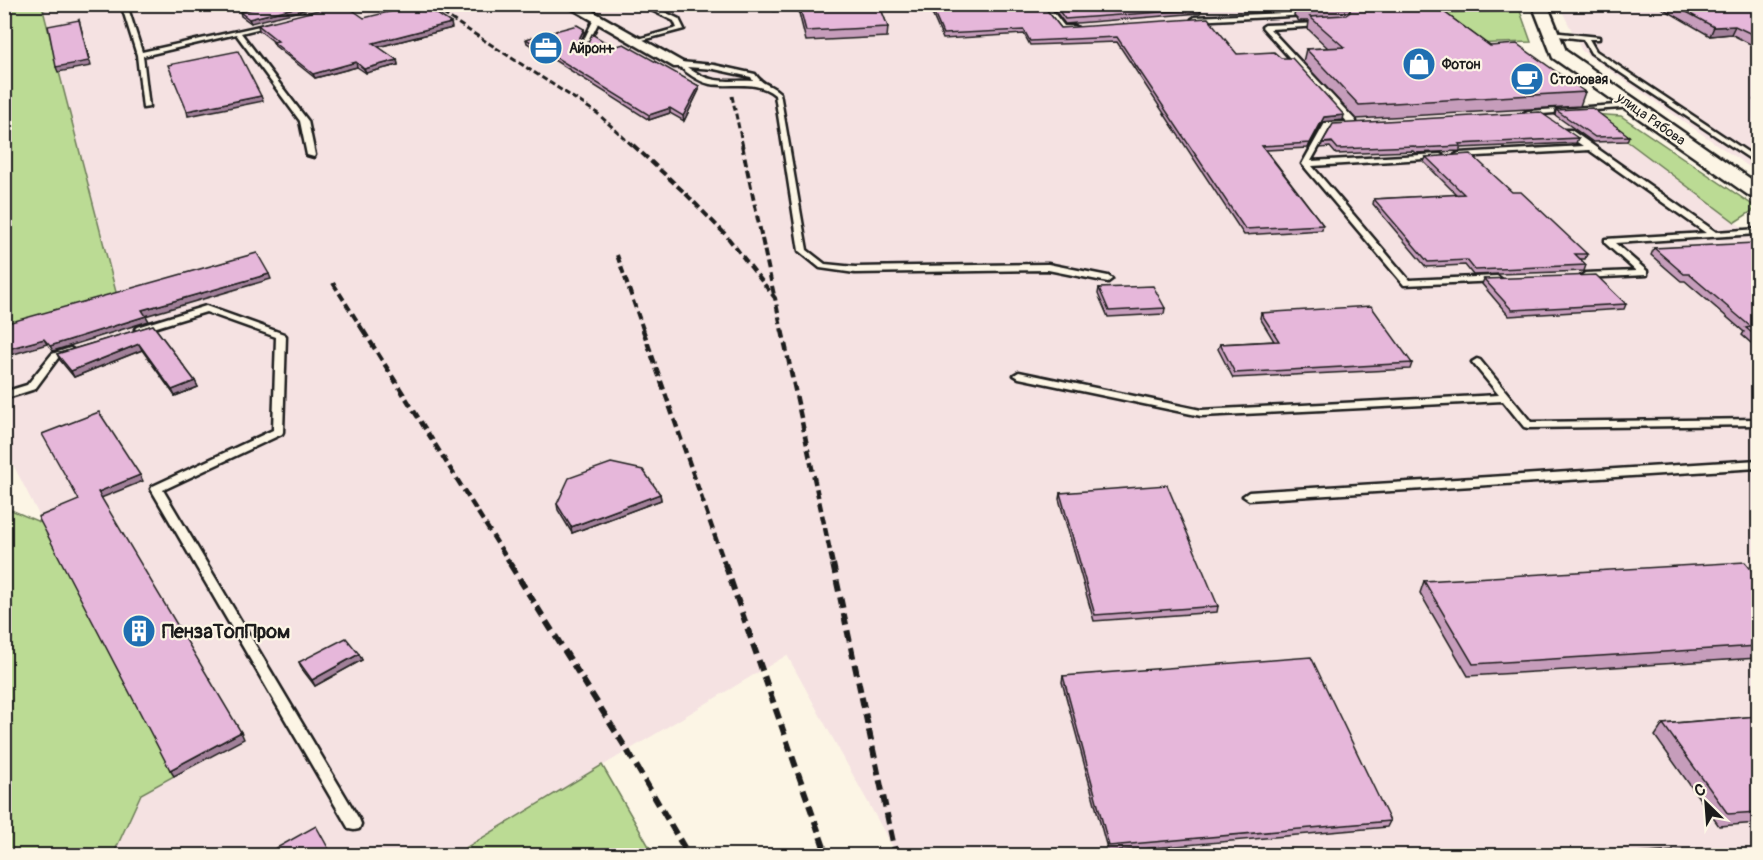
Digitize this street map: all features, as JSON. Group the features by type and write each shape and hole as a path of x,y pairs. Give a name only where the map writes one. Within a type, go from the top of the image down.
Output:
{"street":[{"path":"570,4 680,64"},
{"name":"улица Рябова","path":"1539,4 1559,54 1758,193"}],"lane":[{"path":"136,4 125,7 140,55 145,107"},
{"path":"637,41 681,28 677,20 642,4"},
{"path":"898,5 907,4"},
{"path":"1043,4 1062,28 1078,28"},
{"path":"1416,7 1465,4"},
{"path":"1183,20 1312,12"},
{"path":"581,52 597,19"},
{"path":"140,55 282,21"},
{"path":"1332,23 1265,27 1353,123"},
{"path":"237,32 304,121 311,155"},
{"path":"1551,34 1597,38"},
{"path":"1585,37 1593,52 1758,162"},
{"path":"680,64 714,67 753,75 759,85"},
{"path":"680,64 704,80 759,85 773,88 778,94 803,251 823,266 855,270 1048,267 1108,279"},
{"path":"1517,114 1632,106"},
{"path":"1541,112 1549,118"},
{"path":"1306,164 1328,125 1365,123"},
{"path":"1557,124 1714,235"},
{"path":"1306,164 1591,148"},
{"path":"1306,164 1407,283 1502,279"},
{"path":"1573,276 1644,273 1608,242 1758,232"},
{"path":"130,332 206,309 281,336 278,432 157,489 354,824"},
{"path":"4,396 31,387 55,356 76,349"},
{"path":"1477,362 1528,425 1758,422"},
{"path":"1019,375 1201,413 1507,398"},
{"path":"1249,496 1758,464"}],"shaded area":[{"path":"59,5 1439,5 1600,120 1758,239 1758,855 897,855 787,655 454,855 113,855 141,794 174,777 5,449 5,328 58,72 50,30 43,10"},
{"path":"1559,5 1758,5 1758,173 1582,51"}],"green space":[{"path":"12,4 59,5 43,10 117,296 4,328 4,7"},
{"path":"1520,11 1531,42 1466,44 1433,13"},
{"path":"1591,114 1621,116 1757,208 1735,222"},
{"path":"4,507 42,523 174,776 141,794 113,855 5,855"},
{"path":"602,765 654,855 454,855"}],"building":[{"path":"272,4 310,4 249,19 240,12"},
{"path":"342,4 364,18 422,4 451,23 373,43 397,60 364,69 356,62 313,74 273,42 278,41 258,25"},
{"path":"799,4 879,4 888,27 806,31"},
{"path":"930,4 1042,4 1061,28 1208,18 1237,54 1274,52 1281,58 1292,58 1344,115 1324,117 1310,143 1262,146 1323,225 1245,229 1117,37 1030,41 1024,30 943,34"},
{"path":"1054,4 1197,4 1201,9 1065,19"},
{"path":"1297,4 1433,4 1490,46 1517,44 1585,92 1359,105 1306,49 1344,47 1310,17 1346,15 1350,12 1350,8 1302,9"},
{"path":"1672,4 1734,4 1741,8 1758,7 1758,37 1735,26 1714,27"},
{"path":"79,20 89,61 56,67 48,26"},
{"path":"577,25 584,29 575,47 577,50 585,48 592,34 613,47 624,44 699,86 683,116 670,108 649,115 526,39"},
{"path":"238,51 261,96 187,111 168,65"},
{"path":"1592,108 1629,136 1595,137 1556,110"},
{"path":"1540,112 1578,138 1417,148 1414,146 1338,149 1332,142 1322,143 1333,124"},
{"path":"1471,154 1512,192 1521,192 1587,254 1575,254 1586,265 1475,270 1467,260 1428,262 1374,199 1464,194 1426,157"},
{"path":"1755,243 1758,246 1758,338 1746,328 1751,327 1689,274 1684,274 1654,248"},
{"path":"257,253 269,274 142,310 146,316 50,346 44,339 4,350 4,324"},
{"path":"1596,275 1626,304 1512,310 1484,279"},
{"path":"1153,286 1165,308 1109,311 1099,288"},
{"path":"1371,306 1412,363 1235,373 1220,344 1279,341 1261,313"},
{"path":"153,325 195,381 172,390 139,344 71,371 57,354"},
{"name":"ПензаТопПром","path":"99,412 140,475 98,492 241,732 170,770 38,517 79,500 42,434"},
{"path":"611,463 643,470 660,494 571,527 557,504 569,478"},
{"path":"1167,485 1218,606 1095,615 1060,493"},
{"path":"1745,562 1758,578 1758,646 1473,664 1424,581"},
{"path":"346,638 359,654 312,680 299,662"},
{"path":"1311,657 1390,821 1109,846 1063,676"},
{"path":"1758,716 1758,812 1728,814 1663,724"},
{"path":"316,826 332,855 264,855"},
{"path":"1713,848 1727,855 1621,855"}],"railway":[{"path":"428,4 597,113 634,147"},
{"path":"732,96 743,147"},
{"path":"633,145 725,234 775,298 782,332"},
{"path":"742,145 774,295"},
{"path":"617,255 644,332"},
{"path":"333,283 364,332"},
{"path":"363,330 511,565"},
{"path":"643,330 725,565"},
{"path":"782,330 833,565"},
{"path":"510,564 627,750 689,856"},
{"path":"725,564 827,856"},
{"path":"833,564 896,856"}],"place":[{"name":"Айрон+","path":"546,48"},
{"name":"Фотон","path":"1419,64"},
{"name":"Столовая","path":"1527,79"},
{"name":"ПензаТопПром","path":"139,631"}]}
